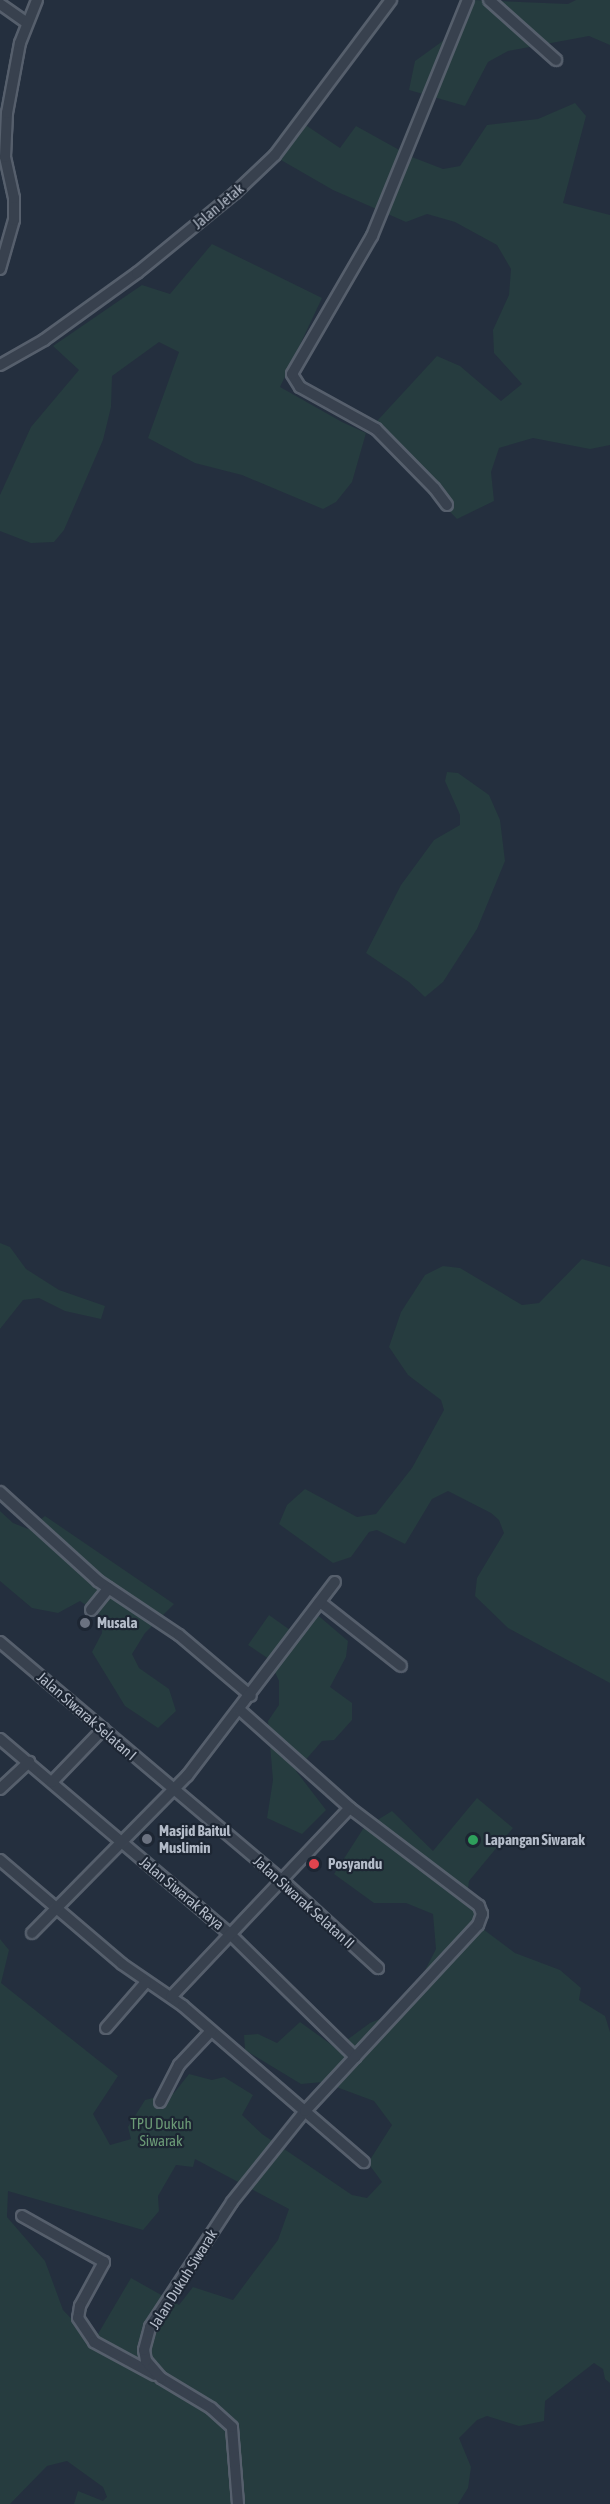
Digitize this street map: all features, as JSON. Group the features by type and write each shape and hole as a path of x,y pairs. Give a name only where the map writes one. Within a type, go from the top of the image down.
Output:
{"street":[{"path":"0,269 14,220 14,198 3,170 8,113 26,22 38,0"},
{"name":"Jalan Jetak","path":"0,365 44,340 137,273 235,194 275,155 391,0"},
{"path":"447,506 435,488 376,429 300,387 292,374 372,236 468,0"},
{"path":"489,0 556,60"},
{"path":"0,4 26,22"},
{"path":"0,1492 109,1588 179,1635 251,1696"},
{"path":"32,1933 174,1791 251,1696 335,1582"},
{"path":"91,1610 109,1588"},
{"path":"320,1602 401,1666"},
{"name":"Jalan Siwarak Selatan I","path":"0,1642 174,1791"},
{"path":"171,1998 207,1957 232,1936 350,1808 240,1710"},
{"path":"52,1782 103,1730"},
{"name":"Jalan Siwarak Raya","path":"0,1739 232,1936 355,2057"},
{"path":"0,1789 28,1762"},
{"name":"Jalan Siwarak Selatan II","path":"174,1791 283,1881 378,1968"},
{"name":"Jalan Dukuh Siwarak","path":"238,2504 232,2427 211,2408 161,2378 146,2361 144,2350 150,2327 232,2202 305,2111 478,1925 482,1914 479,1906 350,1808"},
{"path":"0,1860 146,1982 171,1998 211,2031 364,2162"},
{"path":"106,2028 146,1982"},
{"path":"160,2102 179,2065 211,2031"},
{"path":"22,2216 104,2262 80,2306 78,2318 94,2342 161,2378"}],"green space":[{"path":"472,0 568,4 576,0 610,0 610,45 589,36 508,51 488,62 465,106 409,90 415,61 447,38"},
{"path":"575,103 586,116 563,203 610,215 610,445 590,449 533,438 499,448 491,472 494,501 457,519 376,435 366,433 437,356 460,366 501,401 522,384 494,353 493,330 509,295 511,269 497,245 455,222 427,214 406,222 333,190 281,160 304,124 340,148 356,126 412,157 443,169 460,166 487,125 538,119"},
{"path":"212,244 322,298 280,387 366,433 352,482 336,502 323,509 242,475 195,463 148,438 179,352 159,342 112,376 111,407 103,440 64,530 54,542 31,543 0,531 0,495 31,427 79,370 53,346 142,285 170,294"},
{"path":"447,772 458,773 489,795 500,820 505,861 477,929 443,982 425,997 409,982 366,953 401,885 434,840 460,825 460,815 445,781"},
{"path":"0,1243 10,1247 26,1269 59,1290 105,1306 101,1319 65,1311 39,1298 23,1300 0,1329"},
{"path":"582,1259 610,1267 610,1683 508,1628 475,1596 477,1578 504,1533 499,1520 491,1513 448,1491 432,1499 405,1544 377,1530 369,1532 351,1557 333,1563 279,1524 287,1505 305,1489 357,1517 376,1514 412,1468 444,1410 441,1400 408,1375 389,1347 401,1312 425,1275 443,1266 460,1268 522,1305 539,1303"},
{"path":"0,1511 13,1523 28,1529 45,1516 174,1604 145,1633 132,1654 139,1668 169,1689 176,1711 158,1728 125,1706 92,1652 102,1633 103,1617 80,1601 58,1613 32,1608 0,1581"},
{"path":"307,1606 348,1641 346,1657 330,1687 352,1703 352,1720 334,1740 322,1741 296,1771 326,1810 302,1834 267,1818 273,1780 268,1721 279,1705 279,1681 269,1659 248,1645 269,1615 290,1630"},
{"name":"TPU Dukuh Siwarak","path":"477,1798 513,1828 469,1881 468,1889 488,1910 483,1929 515,1953 560,1970 581,1988 579,2000 605,2016 610,2032 610,2383 605,2379 603,2369 594,2363 545,2401 544,2421 519,2426 487,2416 477,2420 459,2438 471,2467 468,2488 458,2504 74,2504 78,2491 103,2501 107,2497 103,2487 67,2461 47,2466 10,2504 0,2504 0,1939 9,1950 1,1983 118,2076 93,2114 110,2145 131,2139 128,2127 145,2100 174,2093 189,2074 212,2080 224,2077 253,2095 242,2115 262,2134 352,2195 367,2198 382,2182 368,2163 392,2125 374,2101 323,2082 301,2084 245,2050 244,2035 258,2034 277,2043 300,2022 336,2048 370,2023 387,2016 419,1982 436,1949 433,1914 406,1903 374,1903 334,1874 363,1829 392,1811 433,1851","holes":["195,2159 289,2209 278,2240 233,2300 193,2287 179,2305 131,2278 95,2339 86,2334 63,2310 45,2261 7,2217 8,2191 143,2230 159,2211 158,2196 176,2165 193,2167"]}],"place":[{"name":"Musala","path":"85,1623"},
{"name":"Masjid Baitul Muslimin","path":"147,1839"},
{"name":"Lapangan Siwarak","path":"473,1840"},
{"name":"Posyandu","path":"314,1864"}]}
